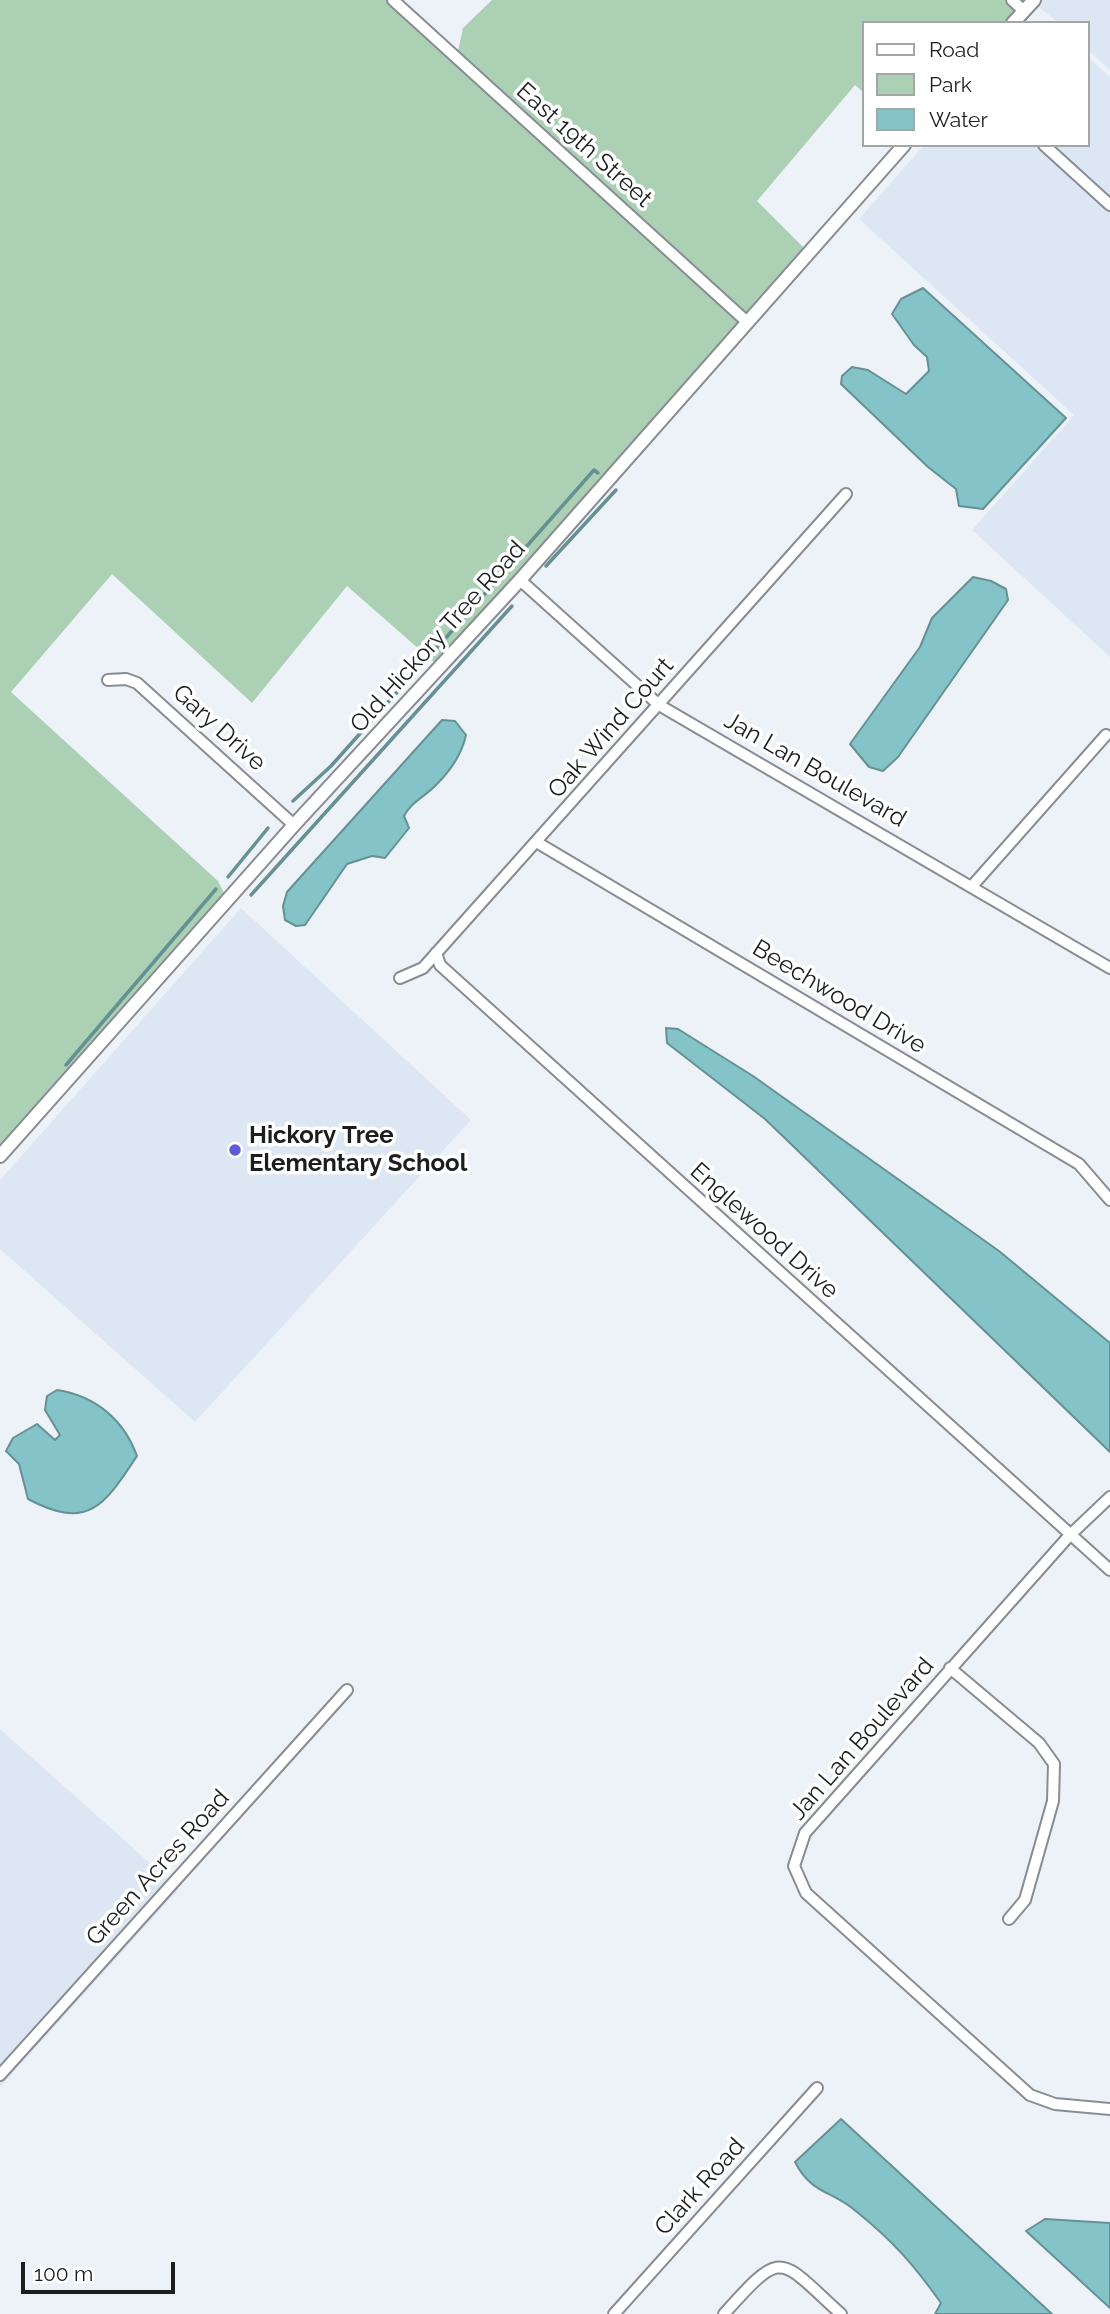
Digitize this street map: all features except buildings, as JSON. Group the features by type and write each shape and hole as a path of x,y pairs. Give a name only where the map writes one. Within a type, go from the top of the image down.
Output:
{"street":[{"name":"East 19th Street","path":"393,0 746,321"},
{"path":"1012,0 1024,11"},
{"path":"1015,21 1034,0"},
{"name":"Old Hickory Tree Road","path":"0,1156 294,825 520,580 902,147"},
{"path":"1046,147 1110,205"},
{"name":"Oak Wind Court","path":"400,978 423,968 538,843 846,495"},
{"name":"Jan Lan Boulevard","path":"520,580 659,705 1110,968"},
{"name":"Gary Drive","path":"108,680 126,679 137,683 294,825"},
{"path":"973,886 1106,734"},
{"name":"Beechwood Drive","path":"538,843 1079,1164 1110,1199"},
{"name":"Englewood Drive","path":"436,953 440,965 1069,1536 1110,1570"},
{"name":"Jan Lan Boulevard","path":"1110,1497 1069,1536 805,1833 794,1866 806,1893 1030,2095 1055,2104 1110,2109"},
{"path":"950,1668 1039,1743 1054,1765 1053,1801 1025,1900 1009,1919"},
{"name":"Green Acres Road","path":"0,2075 347,1690"},
{"name":"Clark Road","path":"614,2314 817,2088"},
{"path":"724,2314 760,2275 771,2267 783,2266 795,2272 841,2314"}],"shaded area":[{"path":"1041,0 1110,0 1110,70 1089,51 1089,21 1056,21 1036,5"},
{"path":"1089,58 1110,77 1110,657 972,530 1074,415 859,219 922,147 1089,147"},
{"name":"Hickory Tree Elementary School","path":"241,908 471,1120 195,1422 0,1249 0,1180"},
{"path":"0,1729 179,1889 0,2087"}],"green space":[{"path":"0,0 401,0 458,51 463,28 492,0 1026,0 1008,21 862,21 862,91 855,85 757,201 804,248 516,576 435,663 347,586 252,703 112,574 11,692 218,881 225,895 0,1148"}],"water":[{"path":"923,288 1066,418 983,509 959,506 956,489 928,467 841,384 842,376 852,367 868,370 906,394 929,371 927,357 914,345 892,314 901,299"},
{"path":"973,577 991,581 1006,589 1008,600 898,757 883,771 869,767 850,744 920,647 932,618"},
{"path":"442,720 455,721 466,735 464,742 446,773 407,811 404,816 409,828 385,858 372,856 347,864 305,925 296,926 285,920 283,906 287,892"},
{"path":"666,1028 678,1029 753,1076 999,1251 1110,1343 1110,1452 765,1119 667,1043"},
{"path":"57,1390 84,1398 107,1412 124,1431 137,1456 104,1500 80,1513 66,1513 28,1499 19,1464 6,1451 13,1438 37,1424 55,1440 60,1435 45,1410 47,1396"},
{"path":"841,2119 1052,2314 935,2314 941,2303 902,2254 882,2233 848,2205 808,2181 795,2162"},
{"path":"1045,2219 1110,2223 1110,2308 1026,2231"}],"waterway":[{"path":"413,675 594,470 598,473"},
{"path":"546,566 616,490"},
{"path":"251,895 512,606"},
{"path":"293,801 331,766 399,690"},
{"path":"228,877 268,828"},
{"path":"66,1065 216,889"}],"place":[{"name":"Hickory Tree Elementary School","path":"235,1150"}]}
